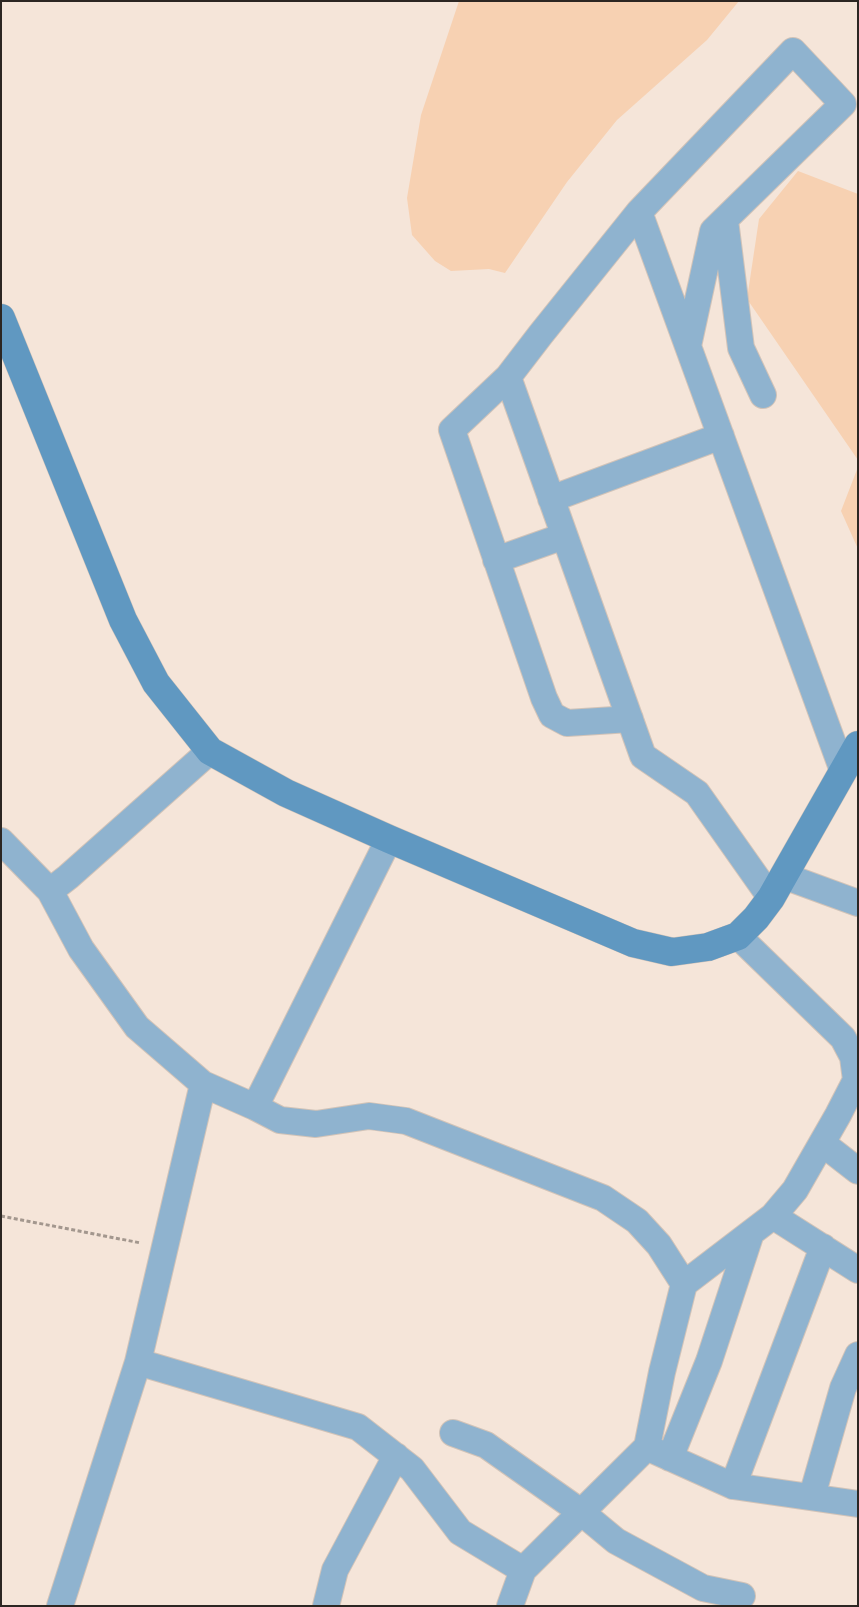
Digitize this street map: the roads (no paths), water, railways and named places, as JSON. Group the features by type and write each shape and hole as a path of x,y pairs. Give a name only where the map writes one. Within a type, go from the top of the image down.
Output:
{"street":[{"path":"630,719 567,723 552,715 544,698 452,430 508,377 639,212 793,51 843,104 713,231 688,346"},
{"path":"639,212 843,771"},
{"path":"725,220 741,348 763,395"},
{"path":"1,318 123,620 156,683 210,751 286,792 389,839 633,943 672,952 708,947 738,936 756,918 778,887 858,745"},
{"path":"508,377 643,756 697,793 778,887 858,903"},
{"path":"551,499 721,436"},
{"path":"496,560 564,536"},
{"path":"50,891 210,751"},
{"path":"255,1107 389,839"},
{"path":"1,841 50,891 81,949 137,1027 203,1084 280,1120 316,1124 369,1116 406,1121 603,1198 637,1221 659,1245 684,1284"},
{"path":"659,1453 662,1372 684,1284 773,1216 795,1190 857,1081 853,1057 842,1038 738,936"},
{"path":"60,1606 138,1362 203,1084"},
{"path":"822,1143 858,1171"},
{"path":"773,1216 858,1270"},
{"path":"510,1606 522,1570 581,1512 659,1453 709,1361 751,1234"},
{"path":"733,1486 823,1248"},
{"path":"812,1496 843,1388 858,1355"},
{"path":"138,1362 358,1427 412,1469 460,1532 522,1570"},
{"path":"453,1433 486,1445 581,1512 616,1541 703,1588 742,1596"},
{"path":"659,1453 733,1486 858,1504"},
{"path":"326,1606 335,1570 396,1456"}]}
